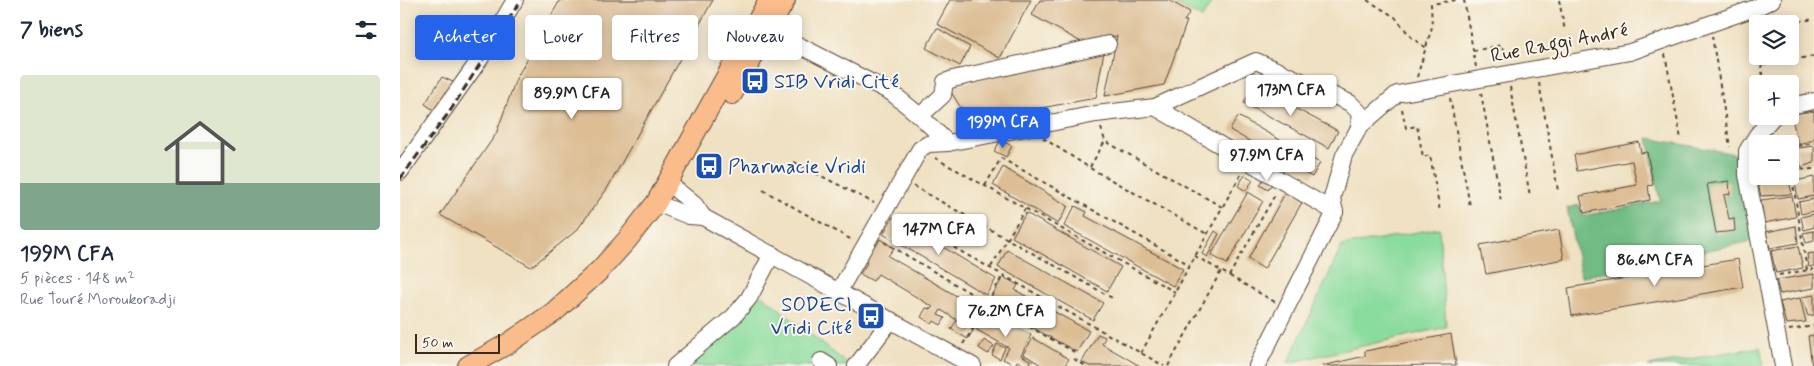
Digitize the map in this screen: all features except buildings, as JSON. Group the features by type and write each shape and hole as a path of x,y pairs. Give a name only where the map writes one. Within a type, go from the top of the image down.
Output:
{"main road":[{"path":"672,186 769,0"},
{"path":"777,15 785,0"},
{"path":"495,366 550,332 575,312 636,249 672,186 750,60"},
{"path":"468,366 534,327 568,301 661,205"}],"street":[{"path":"400,172 480,59 515,0"},
{"name":"Rue Raggi André","path":"1360,126 1397,94 1630,52 1755,8 1772,0"},
{"path":"920,116 943,95 946,82 953,79 1108,44"},
{"path":"802,47 892,94 920,116 948,143"},
{"path":"839,291 920,149 928,144 948,143 1096,114 1155,107 1256,61 1350,103 1359,112 1360,126 1344,155 1332,198 1334,212 1257,366"},
{"path":"1799,104 1814,101"},
{"path":"1155,107 1334,212"},
{"path":"1766,125 1757,135 1748,152 1747,174 1783,366"},
{"path":"672,186 695,205 703,217"},
{"path":"661,205 689,216 703,217 973,366"},
{"path":"675,366 734,316 749,298 772,254"},
{"path":"856,366 891,320"}],"path":[{"path":"1367,0 1394,17 1411,37 1426,48"},
{"path":"1414,85 1432,27 1431,4 1457,0"},
{"path":"1464,0 1476,69"},
{"path":"1559,0 1565,31"},
{"path":"1799,21 1814,19"},
{"path":"1712,36 1730,147"},
{"path":"1473,51 1502,45 1505,64"},
{"path":"1664,49 1680,138"},
{"path":"1799,59 1814,56"},
{"path":"1762,65 1763,75"},
{"path":"1509,83 1530,196"},
{"path":"1539,83 1558,191"},
{"path":"1480,87 1501,201"},
{"path":"1449,92 1470,206"},
{"path":"1402,105 1406,128 1418,126 1423,157 1430,155 1440,212"},
{"path":"1026,128 1090,168 1207,234"},
{"path":"1090,168 1105,141 1222,207"},
{"path":"1799,146 1814,143"},
{"path":"920,149 1175,292"},
{"path":"985,186 1001,158 1190,265"},
{"path":"1140,354 1249,161"},
{"path":"794,162 886,209 1164,366"},
{"path":"1799,170 1814,169"},
{"path":"903,180 1114,299"},
{"path":"1229,276 1283,181"},
{"path":"1794,185 1808,270"},
{"path":"763,190 867,242 880,239 987,303 1078,354"},
{"path":"991,268 1025,209"},
{"path":"1194,256 1287,309"},
{"path":"1766,278 1814,269"},
{"path":"1168,366 1221,271"},
{"path":"956,356 984,312 1003,275"},
{"path":"1777,332 1814,326"},
{"path":"1074,359 1086,366"}],"green space":[{"path":"1169,0 1213,0 1202,18"},
{"path":"1648,138 1746,156 1757,240 1581,277 1567,208 1579,205 1582,216 1660,201"},
{"path":"1439,228 1446,327 1288,363 1342,246"},
{"path":"762,295 850,366 681,366"},
{"path":"1760,347 1764,366 1648,366"}],"railway":[{"path":"400,179 450,111 521,0"}],"place":[{"name":"SIB Vridi Cité","path":"755,81"},
{"name":"Pharmacie Vridi","path":"709,166"},
{"name":"SODECI Vridi Cité","path":"871,316"}]}
